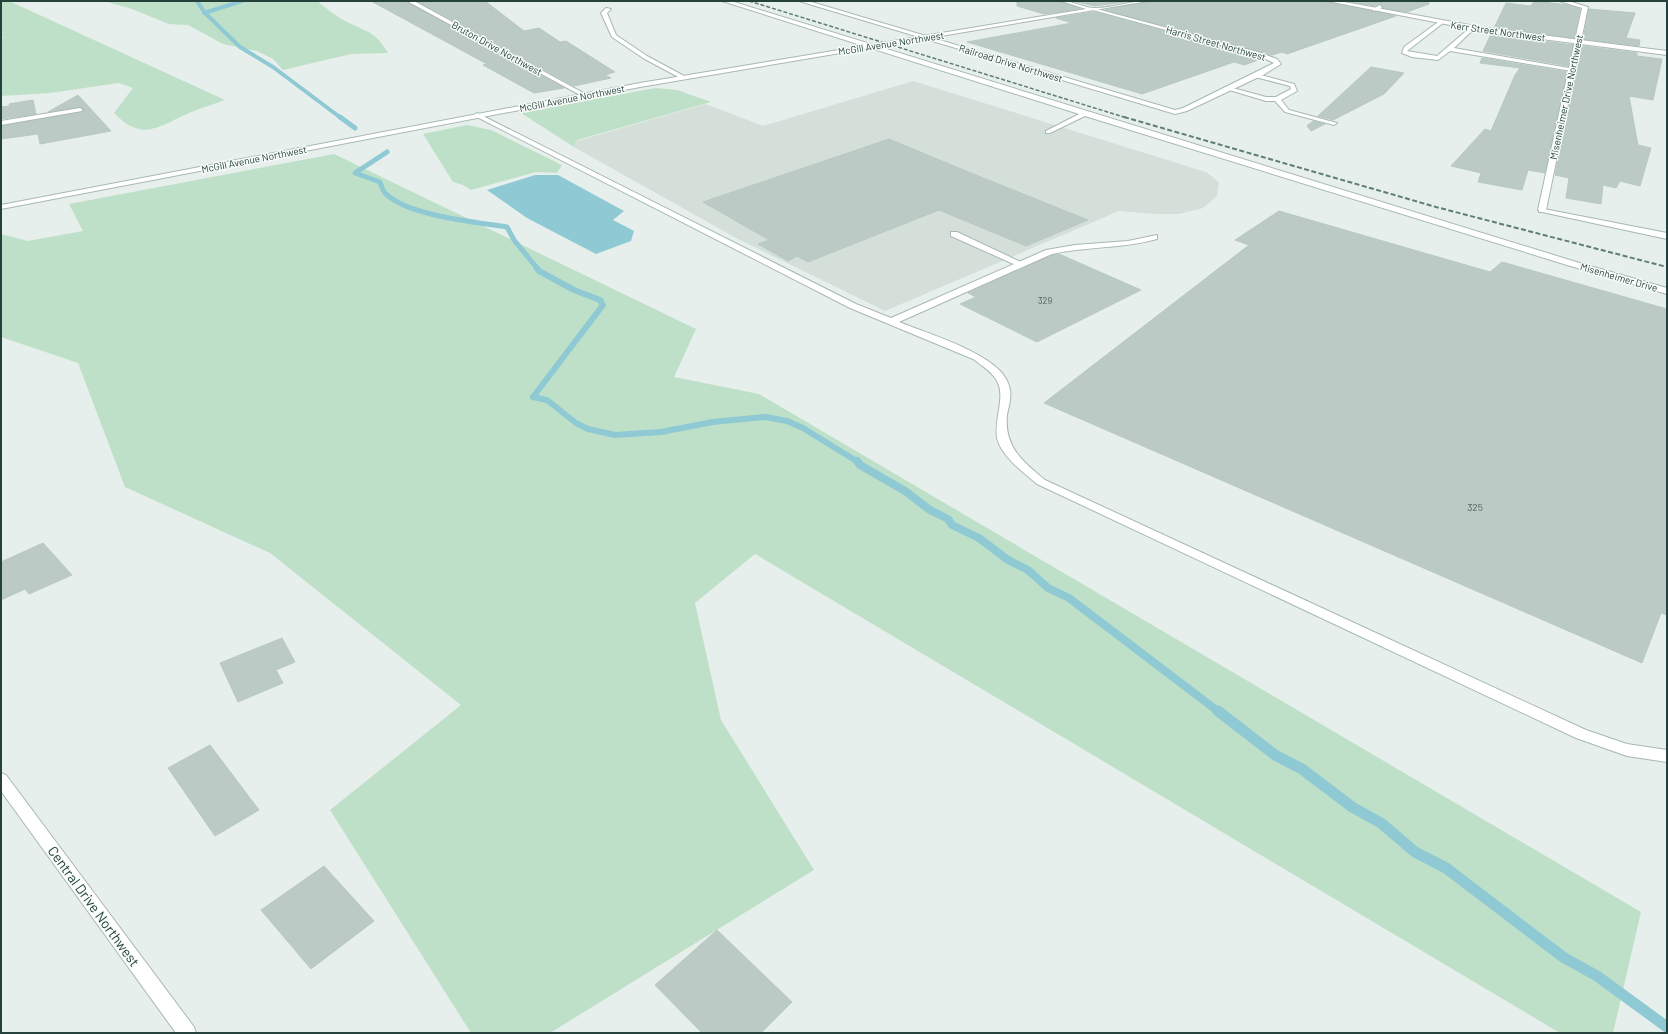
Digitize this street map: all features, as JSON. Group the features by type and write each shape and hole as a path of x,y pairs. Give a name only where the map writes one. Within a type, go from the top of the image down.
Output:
{"street":[{"name":"Bruton Drive Northwest","path":"410,1 584,95"},
{"path":"725,1 871,47"},
{"name":"Railroad Drive Northwest","path":"802,1 1175,112"},
{"name":"Harris Street Northwest","path":"1064,1 1274,60 1278,64 1257,76 1185,110 1175,112"},
{"name":"McGill Avenue Northwest","path":"1,207 584,95 1145,1"},
{"name":"Kerr Street Northwest","path":"1330,1 1378,8 1472,28 1667,53"},
{"name":"Misenheimer Drive Northwest","path":"1562,1 1585,6 1542,210 1667,236"},
{"path":"608,9 604,13 614,36 645,58 684,78"},
{"path":"1441,22 1406,48 1404,52 1412,55 1438,58 1472,28"},
{"name":"Misenheimer Drive","path":"871,47 1570,263 1667,291"},
{"path":"1448,49 1572,69"},
{"path":"1229,89 1266,98 1277,99 1295,90 1292,85 1257,76"},
{"path":"1277,99 1287,111 1334,123"},
{"path":"1,123 80,110"},
{"path":"1048,132 1085,114"},
{"path":"477,115 853,306 977,357 991,368 1003,382 1006,399 1002,416 1004,440 1017,462 1041,482 1581,734 1627,750 1667,756"},
{"path":"954,234 1021,264"},
{"path":"890,322 1021,264 1060,249 1117,246 1154,237"},
{"name":"Central Drive Northwest","path":"1,779 187,1033"}],"shaded area":[{"path":"913,81 1206,172 1219,182 1217,196 1203,208 1179,214 1154,214 1119,211 885,311 736,238 574,147 577,141 706,104 763,126"}],"green space":[{"path":"1,1 9,1 225,100 191,112 160,126 143,130 124,122 114,113 133,88 119,83 50,93 1,96 1,39 4,37 1,36"},
{"path":"104,1 320,1 319,3 339,17 373,35 383,45 388,53 351,54 283,70 273,59 257,51 223,44 188,25 169,24 132,9"},
{"path":"655,88 677,90 711,102 577,140 574,147 521,113"},
{"path":"467,125 491,130 562,165 557,173 536,172 471,190 463,185 453,182 423,134"},
{"path":"334,154 696,329 674,377 759,394 1641,912 1613,1033 1560,1033 755,554 695,603 721,720 814,870 550,1033 471,1033 330,810 461,705 270,553 125,487 78,363 1,337 1,234 28,241 83,231 69,204"}],"water":[{"path":"535,175 558,175 624,211 613,220 634,231 631,241 596,254 527,218 487,190"}],"building":[{"path":"371,1 406,1 564,88 534,93 483,65 487,64"},
{"path":"417,1 485,1 524,31 539,28 560,42 566,41 615,72 605,75 611,78 574,86"},
{"path":"1017,1 1060,1 1080,9 1044,14 1017,6"},
{"path":"1072,1 1132,1 1095,6"},
{"path":"1149,1 1326,1 1396,16 1287,54 1282,52 1272,55 1105,10"},
{"path":"1347,1 1428,1 1429,4 1407,12 1383,8 1380,4 1375,6"},
{"path":"1535,1 1568,5 1580,9 1574,38 1494,28 1506,3 1530,6"},
{"path":"1589,9 1635,13 1626,38 1640,40 1639,46 1583,39"},
{"path":"1094,12 1256,56 1261,59 1244,65 1234,62 1142,94 967,42 1072,23 1056,18"},
{"path":"1491,34 1573,45 1568,66 1483,51"},
{"path":"1582,46 1637,53 1637,56 1662,59 1653,100 1629,96 1638,145 1651,148 1640,186 1620,181 1616,188 1603,185 1601,204 1566,198 1569,178 1555,175"},
{"path":"1482,58 1567,72 1545,173 1528,170 1522,190 1478,182 1481,173 1451,166 1485,129 1491,131 1515,75 1520,68 1480,63"},
{"path":"1371,67 1404,73 1384,94 1333,120 1318,116"},
{"path":"78,95 111,131 40,144 38,134 1,139 1,126 83,112 83,108 80,107 48,112"},
{"path":"33,100 36,114 1,119 1,107 10,106 9,104"},
{"path":"1313,121 1325,124 1311,131 1307,126"},
{"path":"889,139 1088,220 1026,246 939,210 808,262 797,256 788,261 758,244 769,240 703,202"},
{"path":"1279,211 1490,272 1502,262 1667,309 1667,615 1661,613 1642,663 1044,403 1249,245 1235,240"},
{"path":"1059,254 1141,290 1037,342 960,304 976,297 968,293 1052,255"},
{"path":"43,543 72,575 29,594 25,589 1,600 1,562"},
{"path":"282,638 295,662 276,670 283,683 238,702 220,663"},
{"path":"210,745 259,810 215,836 168,768"},
{"path":"324,866 374,921 311,969 261,910"},
{"path":"717,930 792,1002 761,1033 702,1033 655,985"}],"waterway":[{"path":"197,1 205,13"},
{"path":"205,13 242,1"},
{"path":"205,13 240,47 273,67 341,118"},
{"path":"340,117 355,128"},
{"path":"387,152 355,173 380,182 385,193 395,201 425,213 507,227 514,240 537,268"},
{"path":"536,267 539,271 574,290 600,300 603,305 533,397 547,400 576,423 588,429 615,435 661,432 713,422 765,417 787,421 803,428 858,462"},
{"path":"858,462 860,465 905,491 930,510 948,519 952,525 979,538 1008,560 1028,570 1048,588 1069,598 1219,712"},
{"path":"1218,711 1275,755 1302,769 1352,807 1381,823 1415,852 1446,868 1563,957 1597,976 1667,1027"}],"railway":[{"path":"749,1 1127,118"},
{"path":"1124,117 1436,207 1667,267"}]}
